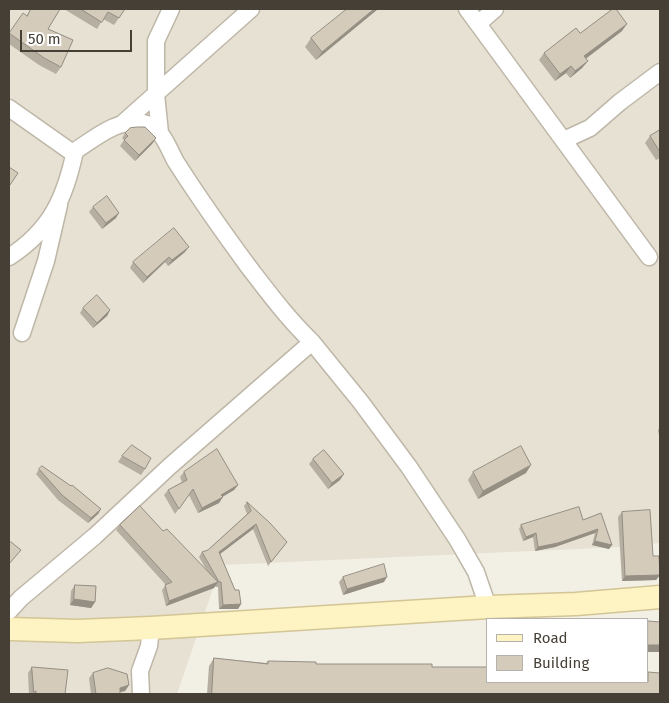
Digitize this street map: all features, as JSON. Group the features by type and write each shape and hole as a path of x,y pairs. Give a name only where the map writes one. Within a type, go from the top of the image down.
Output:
{"street":[{"path":"171,9 156,41 156,94 160,133 221,228 280,308 312,342 409,467 457,539 476,572 488,606"},
{"path":"9,108 65,149 75,151 123,123 251,9"},
{"path":"467,9 649,257"},
{"path":"478,24 495,9"},
{"path":"564,140 590,128 620,102 660,72"},
{"path":"123,123 143,122 160,133"},
{"path":"22,333 46,261 59,205 66,187 75,151"},
{"path":"9,257 20,250 38,232 59,205"},
{"path":"9,611 21,598 95,536 170,466 312,342"},
{"path":"9,629 78,631 151,628 488,606 576,604 658,592"},
{"path":"141,694 140,671 149,646 151,628"}],"shaded area":[{"path":"9,9 660,9 660,543 621,547 221,565 177,694 9,694"}],"building":[{"path":"31,9 60,9 48,29 73,40 61,67 44,58 9,33 23,13 27,16"},
{"path":"81,9 125,9 119,18 108,12 102,22"},
{"path":"347,9 374,9 322,52 311,38"},
{"path":"613,9 616,9 627,24 584,56 588,61 575,71 571,66 560,74 544,53 576,28 580,33"},
{"path":"145,127 156,138 139,155 124,140 128,136 125,133 130,128"},
{"path":"660,130 660,152 650,136"},
{"path":"9,167 18,173 10,185 9,185"},
{"path":"107,196 119,213 106,223 93,207"},
{"path":"174,228 189,247 172,260 169,257 147,277 133,262"},
{"path":"97,295 110,310 97,323 83,308"},
{"path":"132,445 151,458 145,469 122,456"},
{"path":"521,446 531,465 483,491 473,472"},
{"path":"217,449 238,485 221,495 223,497 202,508 193,489 179,509 168,490 187,480 184,472"},
{"path":"324,450 344,474 332,483 313,459"},
{"path":"42,466 72,485 101,509 91,518 62,495 39,469"},
{"path":"247,502 287,542 271,562 256,524 219,552 235,590 239,590 241,604 223,605 221,582 219,582 202,552 208,550 251,511"},
{"path":"140,506 163,531 167,529 218,582 169,601 165,585 172,582 120,525"},
{"path":"579,507 583,520 601,513 612,545 595,541 598,529 558,543 538,547 536,533 526,537 521,525"},
{"path":"650,510 653,556 659,556 660,575 625,576 622,512"},
{"path":"11,542 21,550 9,564 9,544"},
{"path":"384,564 387,577 347,589 343,577"},
{"path":"75,585 96,586 95,602 74,599"},
{"path":"649,621 660,622 660,645 649,645"},
{"path":"214,658 268,664 268,661 316,662 316,664 432,664 432,667 487,667 487,683 649,683 649,672 660,673 660,694 212,694"},
{"path":"32,667 68,670 65,694 36,694 36,691 34,692"},
{"path":"108,668 127,674 129,685 120,688 120,694 96,694 93,673"}]}
